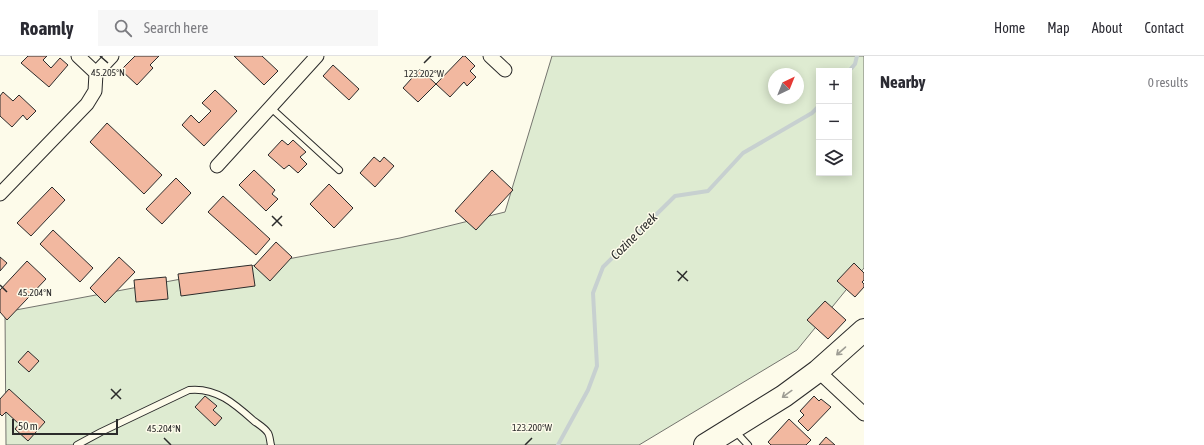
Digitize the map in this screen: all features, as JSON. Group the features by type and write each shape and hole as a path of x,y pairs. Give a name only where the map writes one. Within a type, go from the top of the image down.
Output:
{"highway":[{"path":"705,445 784,396 818,371 864,330"}],"street":[{"path":"78,56 96,73"},
{"path":"0,194 87,104 95,91 96,73 112,56"},
{"path":"217,166 317,56"},
{"path":"490,56 505,70"},
{"path":"818,371 864,414"}],"lane":[{"path":"270,107 339,170"},
{"path":"77,445 189,390 200,389 213,392 227,399 245,412 268,433 271,445"},
{"path":"732,428 748,445"}],"green space":[{"path":"552,56 864,56 864,268 797,350 639,445 6,445 5,312 400,238 505,212"}],"building":[{"path":"28,56 47,56 43,60 51,68 60,58 68,65 49,87 21,63"},
{"path":"135,56 159,56 150,65 153,68 137,85 121,70"},
{"path":"234,56 262,56 278,71 264,85"},
{"path":"463,56 465,56 475,66 470,71 476,77 467,86 464,82 450,97 436,84"},
{"path":"333,65 359,89 349,100 323,76"},
{"path":"420,69 436,84 418,102 403,88"},
{"path":"215,90 237,111 204,146 182,125 191,115 199,123 211,111 202,103"},
{"path":"3,92 13,101 19,95 36,111 27,120 23,115 12,127 0,116 0,96"},
{"path":"107,123 162,175 144,194 90,142"},
{"path":"282,140 288,145 293,140 306,152 300,157 307,164 298,173 289,165 284,169 268,155"},
{"path":"374,157 380,162 384,157 394,166 375,187 360,173"},
{"path":"254,170 275,190 272,194 278,199 266,211 239,185"},
{"path":"492,170 513,190 476,230 455,211"},
{"path":"176,178 191,193 162,224 146,209"},
{"path":"329,184 353,208 334,228 310,204"},
{"path":"52,187 65,200 31,236 17,223"},
{"path":"223,196 270,239 256,255 208,212"},
{"path":"53,230 93,268 80,282 40,244"},
{"path":"276,242 292,257 270,281 254,266"},
{"path":"0,257 7,263 0,271"},
{"path":"119,257 135,272 105,303 90,288"},
{"path":"27,261 46,279 7,320 0,312 0,290"},
{"path":"854,263 864,273 864,280 862,282 864,287 855,297 837,281"},
{"path":"252,265 255,286 181,296 178,274"},
{"path":"166,277 168,299 136,302 134,280"},
{"path":"825,301 846,320 828,339 807,320"},
{"path":"28,351 39,361 29,372 18,362"},
{"path":"9,389 45,422 28,441 15,429 19,424 6,412 2,416 0,414 0,399"},
{"path":"205,396 217,406 213,410 222,418 215,426 195,407"},
{"path":"814,396 819,401 821,399 831,407 808,431 798,421 804,415 800,411"},
{"path":"789,419 811,440 806,445 771,445 768,442"},
{"path":"826,437 835,445 819,445"}],"waterway":[{"name":"Cozine Creek","path":"852,68 855,64 857,56"},
{"name":"Cozine Creek","path":"558,445 588,390 597,366 593,293 603,267 675,196 708,191 743,153 812,113 816,109"}]}
